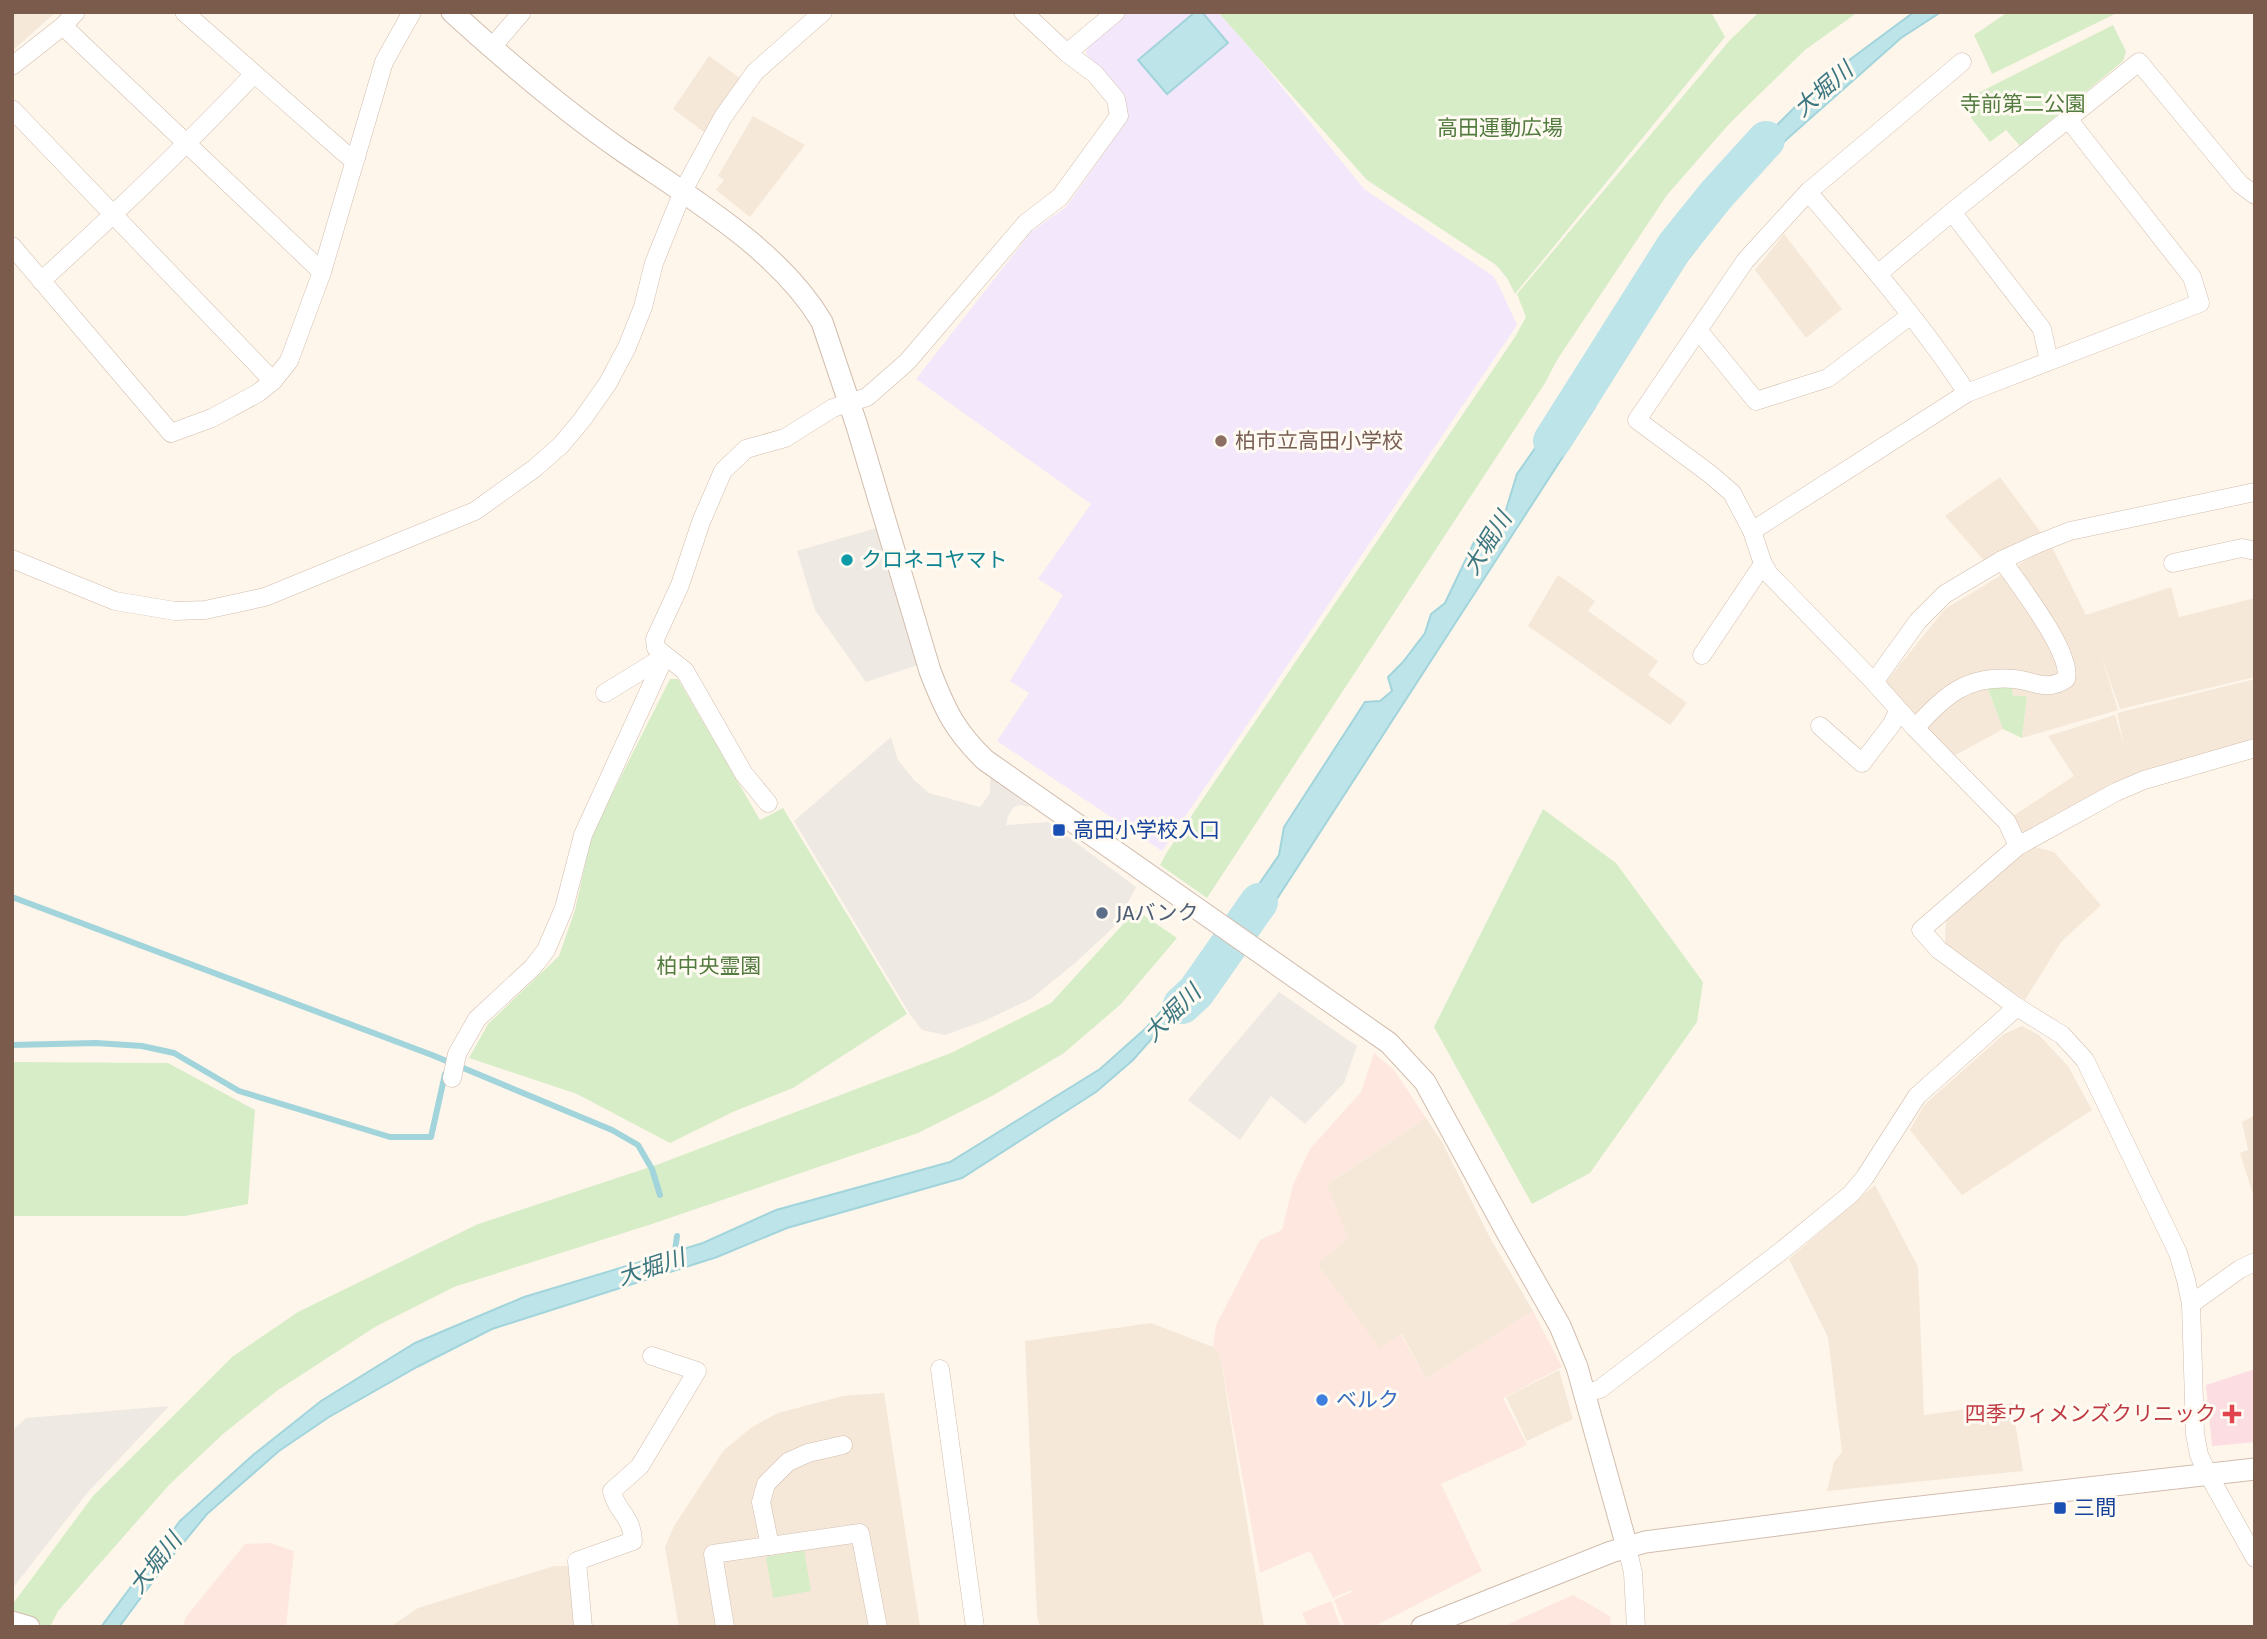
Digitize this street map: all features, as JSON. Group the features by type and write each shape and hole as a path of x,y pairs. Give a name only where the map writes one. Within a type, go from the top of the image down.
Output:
{"street":[{"path":"12,66 63,26 76,12"},
{"path":"184,12 348,156 356,158"},
{"path":"12,246 171,433 212,418 258,393 273,381 289,361 321,272 384,62 412,12"},
{"path":"452,12 620,149 707,208 779,268 813,306 822,322 849,402 930,671 944,709 964,739 995,767 1389,1043 1425,1082 1569,1344 1627,1547 1633,1573 1636,1627"},
{"path":"492,47 522,12"},
{"path":"12,559 116,600 176,611 205,610 265,597 475,511 535,468 561,445 608,383 627,347 643,307 654,263 683,191 723,117 755,72 823,12"},
{"path":"768,803 744,774 685,671 656,648 655,639 680,585 701,522 723,471 746,449 785,438 833,408 867,397 907,362 1026,223 1060,197 1119,116 1116,99 1095,74 1023,12"},
{"path":"1068,53 1116,12"},
{"path":"63,26 321,272"},
{"path":"1962,62 1808,192 1745,261 1637,420 1732,493 1752,531 1769,574 2007,822 2018,846"},
{"path":"1879,273 2139,62 2240,184 2255,194"},
{"path":"41,281 188,144 254,74"},
{"path":"12,109 273,381"},
{"path":"1752,531 1967,393 2200,303 2192,277 2069,120"},
{"path":"1808,192 1879,273 1937,347 1967,393"},
{"path":"1952,212 2042,329 2049,361"},
{"path":"1698,330 1756,401 1828,377 1911,315"},
{"path":"1874,682 1918,621 1945,594 2002,560 2070,531 2255,492"},
{"path":"2173,563 2242,548 2255,551"},
{"path":"1915,728 1958,688 1985,680 2014,680 2046,686 2058,685 2066,679 2068,671 2064,658 2047,626 2002,560"},
{"path":"1702,655 1763,564"},
{"path":"604,693 665,656"},
{"path":"452,1078 457,1054 477,1019 533,967 546,950 564,908 583,835 665,656"},
{"path":"1820,726 1862,763 1892,724 1898,711"},
{"path":"2255,748 2144,780 2116,792 2018,846 1921,930 1939,950 2017,1007 2062,1035 2085,1060 2178,1253 2191,1304 2195,1434 2199,1455 2255,1558"},
{"path":"1584,1394 1600,1388 1780,1252 1851,1194 1865,1177 1917,1096 2017,1007"},
{"path":"2191,1304 2255,1262"},
{"path":"583,1627 577,1561 633,1541 632,1526 613,1498 612,1491 640,1466 697,1371 652,1356"},
{"path":"940,1369 975,1627"},
{"path":"771,1546 761,1502 766,1484 788,1462 808,1453 843,1445"},
{"path":"1422,1627 1627,1547 1664,1539 2255,1469"},
{"path":"725,1627 713,1554 860,1533 878,1627"},
{"path":"12,1622 29,1627"}],"shaded area":[{"path":"12,12 56,12 12,51"},
{"name":"柏市立高田小学校","path":"1128,12 1218,12 1364,189 1493,276 1517,325 1162,851 997,741 1029,693 1010,681 1063,595 1038,579 1091,504 916,379 1031,232 1066,207 1125,123 1125,101 1117,85 1086,54 1088,44"},
{"path":"709,56 744,81 708,135 673,109"},
{"path":"753,116 805,145 750,217 716,190 724,180 718,176"},
{"path":"1784,234 1842,309 1806,338 1755,270"},
{"path":"2000,477 2042,534 1987,564 1945,516"},
{"path":"880,527 921,664 866,682 815,610 797,551"},
{"path":"2051,545 2086,615 2171,587 2179,617 2255,598 2255,677 2120,709 2101,656 2118,710 2022,738 2027,696 2013,696 1987,688 2003,729 1954,756 1885,683 1945,609"},
{"path":"1558,575 1595,601 1588,611 1658,661 1648,675 1687,703 1670,725 1528,626"},
{"path":"2255,679 2255,741 2132,775 2133,781 2021,840 2010,818 2074,776 2048,736 2115,715 2124,745 2117,713"},
{"path":"891,737 898,760 929,793 980,807 990,793 990,775 1030,807 1014,807 1006,825 1048,822 1136,887 1117,924 1031,999 984,1021 945,1035 922,1030 911,1016 794,821"},
{"path":"2031,846 2054,852 2101,905 2061,942 2025,1000 1945,943 1946,919"},
{"path":"1279,992 1357,1046 1344,1083 1305,1124 1271,1096 1240,1140 1188,1100"},
{"path":"2022,1026 2039,1035 2068,1066 2092,1110 1962,1195 1910,1130 1924,1105 2004,1034"},
{"path":"1374,1053 1394,1070 1426,1118 1327,1184 1348,1238 1317,1264 1380,1348 1401,1334 1426,1379 1533,1311 1562,1367 1503,1398 1527,1445 1441,1484 1482,1571 1373,1627 1345,1627 1334,1600 1352,1590 1333,1598 1310,1551 1260,1573 1220,1355 1213,1347 1216,1325 1260,1240 1282,1230 1293,1185 1310,1149 1361,1092"},
{"path":"2255,1115 2255,1201 2240,1153 2248,1150 2242,1122"},
{"path":"1426,1118 1442,1142 1489,1236 1533,1311 1426,1379 1402,1334 1380,1349 1317,1264 1348,1238 1326,1185"},
{"path":"1875,1185 1918,1267 1924,1415 2012,1403 2023,1471 1827,1491 1834,1462 1842,1452 1828,1337 1789,1259"},
{"path":"1151,1323 1213,1347 1220,1355 1264,1627 1040,1627 1037,1616 1025,1341"},
{"name":"四季ウィメンズクリニック","path":"2255,1369 2255,1442 2212,1446 2206,1385"},
{"path":"1559,1370 1573,1419 1527,1441 1506,1397"},
{"path":"884,1393 920,1627 679,1627 665,1547 674,1526 724,1450 752,1427 778,1413 843,1396"},
{"path":"169,1406 88,1492 12,1589 12,1431 26,1418"},
{"path":"270,1543 294,1551 286,1627 182,1627 186,1617 245,1544"},
{"path":"554,1566 574,1566 579,1627 390,1627 418,1608"},
{"path":"1573,1595 1610,1616 1611,1627 1502,1627"},
{"path":"1331,1601 1341,1627 1308,1627 1302,1613"}],"green space":[{"name":"高田運動広場","path":"1218,12 1711,12 1725,37 1515,294 1496,265 1367,180"},
{"path":"1759,12 1858,12 1805,50 1730,123 1667,195 1207,898 1160,865 1167,852 1515,337 1526,317 1517,294 1730,40"},
{"path":"2008,12 2119,12 1992,74 1974,35"},
{"name":"寺前第二公園","path":"2113,25 2126,51 2123,61 2020,146 2006,130 1990,142 1971,118 1978,93"},
{"name":"柏中央霊園","path":"670,679 678,679 760,820 783,808 907,1014 793,1088 735,1111 670,1143 577,1094 469,1058 488,1024 559,956 575,910 592,834"},
{"path":"1987,687 2012,687 2013,696 2027,696 2022,738 2003,729"},
{"path":"1543,809 1616,863 1703,982 1697,1022 1590,1173 1532,1204 1434,1027"},
{"path":"1136,910 1177,938 1121,1004 1064,1053 992,1096 918,1133 652,1224 454,1287 375,1327 278,1390 223,1434 169,1485 58,1611 50,1627 12,1627 12,1606 15,1601 93,1496 232,1357 298,1312 478,1224 659,1164 951,1053 1051,1003"},
{"path":"12,1062 168,1063 255,1110 248,1204 185,1216 12,1216"},
{"path":"804,1550 811,1591 773,1598 766,1557"}],"water":[{"path":"1195,12 1202,12 1228,43 1167,94 1138,60"},
{"path":"1914,12 1941,12 1901,38 1762,164 1651,307 1603,383 1587,373 1634,301 1762,140 1821,81"},
{"path":"1573,394 1595,407 1253,936 1233,922 1279,855 1284,827 1365,702 1380,701 1392,691 1388,677 1425,633 1431,614 1445,603 1475,540 1505,513 1517,474"},
{"path":"1207,960 1223,972 1155,1035 1133,1060 1096,1092 962,1178 787,1228 717,1257 492,1329 417,1367 329,1417 279,1451 207,1514 119,1627 101,1627 180,1521 253,1455 321,1401 415,1343 524,1297 703,1243 776,1210 950,1162 1100,1069 1146,1028"}],"pier":[{"path":"1234,914 1260,931 1255,939 1230,921"}],"waterway":[{"name":"大堀川","path":"1552,441 1675,246 1766,140"},
{"path":"12,897 432,1055 612,1130 638,1145 652,1169 660,1195"},
{"name":"大堀川","path":"1182,1005 1196,992 1259,902"},
{"path":"12,1045 96,1043 142,1046 174,1053 239,1091 390,1137 431,1137 445,1074"},
{"path":"674,1258 677,1236"}],"place":[{"name":"柏市立高田小学校","path":"1221,441"},
{"name":"クロネコヤマト","path":"847,560"},
{"name":"高田小学校入口","path":"1059,830"},
{"name":"JAバンク","path":"1102,913"},
{"name":"ベルク","path":"1322,1400"},
{"name":"四季ウィメンズクリニック","path":"2232,1414"},
{"name":"三間","path":"2060,1508"}]}
